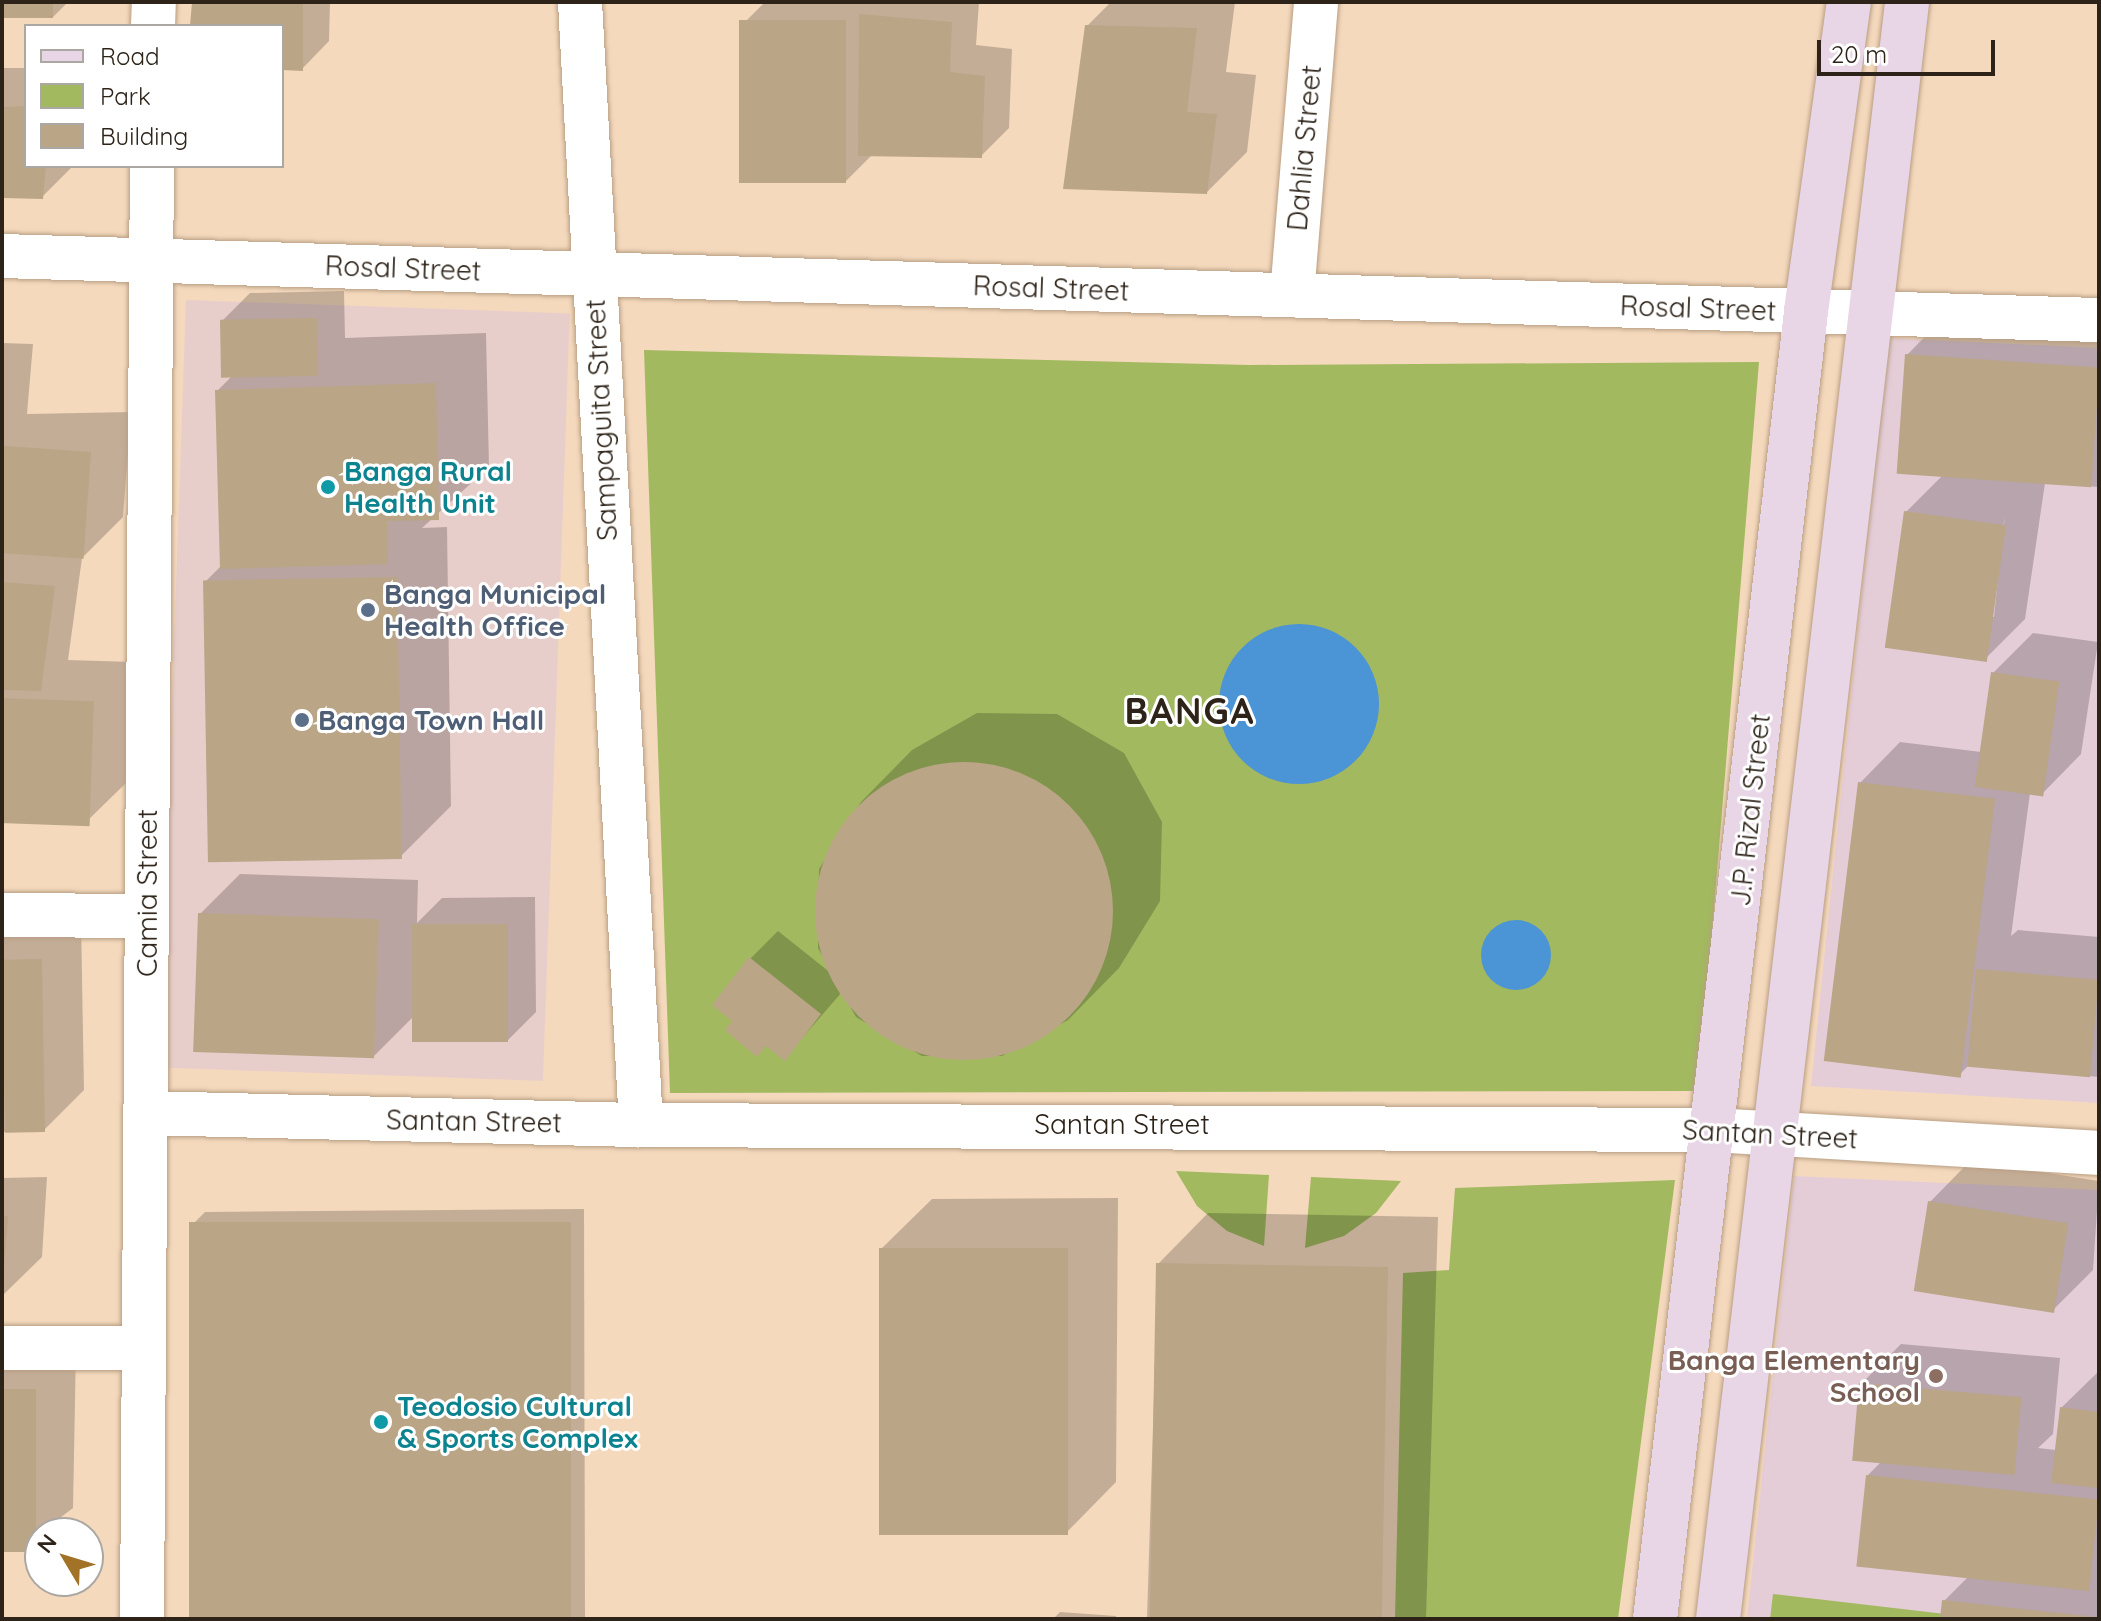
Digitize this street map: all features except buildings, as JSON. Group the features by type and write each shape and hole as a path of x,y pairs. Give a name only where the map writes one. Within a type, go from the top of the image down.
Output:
{"main road":[{"name":"J.P. Rizal Street","path":"1655,1619 1714,1130 1806,311 1849,2"},
{"path":"1718,1619 1868,313 1907,2"}],"street":[{"path":"153,24 154,2"},
{"name":"Sampaguita Street","path":"580,2 641,1125"},
{"name":"Dahlia Street","path":"1292,295 1316,2"},
{"name":"Camia Street","path":"142,1619 152,168"},
{"name":"Rosal Street","path":"2,256 2099,320"},
{"path":"2,915 147,916"},
{"name":"Santan Street","path":"145,1113 641,1125 1714,1130 2099,1153"},
{"path":"2,1348 144,1348"}],"shaded area":[{"path":"186,300 570,313 543,1081 159,1068"},
{"path":"1888,338 2099,348 2099,1103 1811,1086"},
{"name":"Banga Elementary School","path":"1794,1176 2099,1190 2099,1619 1747,1619"}],"green space":[{"path":"644,350 1249,365 1759,362 1699,1091 670,1093"},
{"path":"1176,1171 1269,1175 1264,1246 1227,1231 1197,1206"},
{"path":"1311,1177 1401,1181 1376,1213 1344,1236 1305,1248"},
{"path":"1675,1180 1618,1619 1395,1619 1403,1273 1449,1270 1455,1188"},
{"path":"1773,1594 1988,1619 1770,1619"}],"water":[{"path":"1299,624 1330,630 1356,647 1373,673 1379,704 1373,735 1356,761 1330,778 1299,784 1268,778 1242,761 1225,735 1219,704 1225,673 1242,647 1268,630"},
{"path":"1523,920 1545,935 1551,955 1549,969 1541,980 1530,988 1509,990 1491,980 1483,969 1481,948 1491,930 1502,922"}],"place":[{"name":"Banga Rural Health Unit","path":"328,487"},
{"name":"Banga Municipal Health Office","path":"368,610"},
{"name":"Banga Town Hall","path":"302,720"},
{"name":"Banga Elementary School","path":"1936,1376"},
{"name":"Teodosio Cultural & Sports Complex","path":"381,1422"}],"district":[{"name":"BANGA","path":"1190,711"}]}
